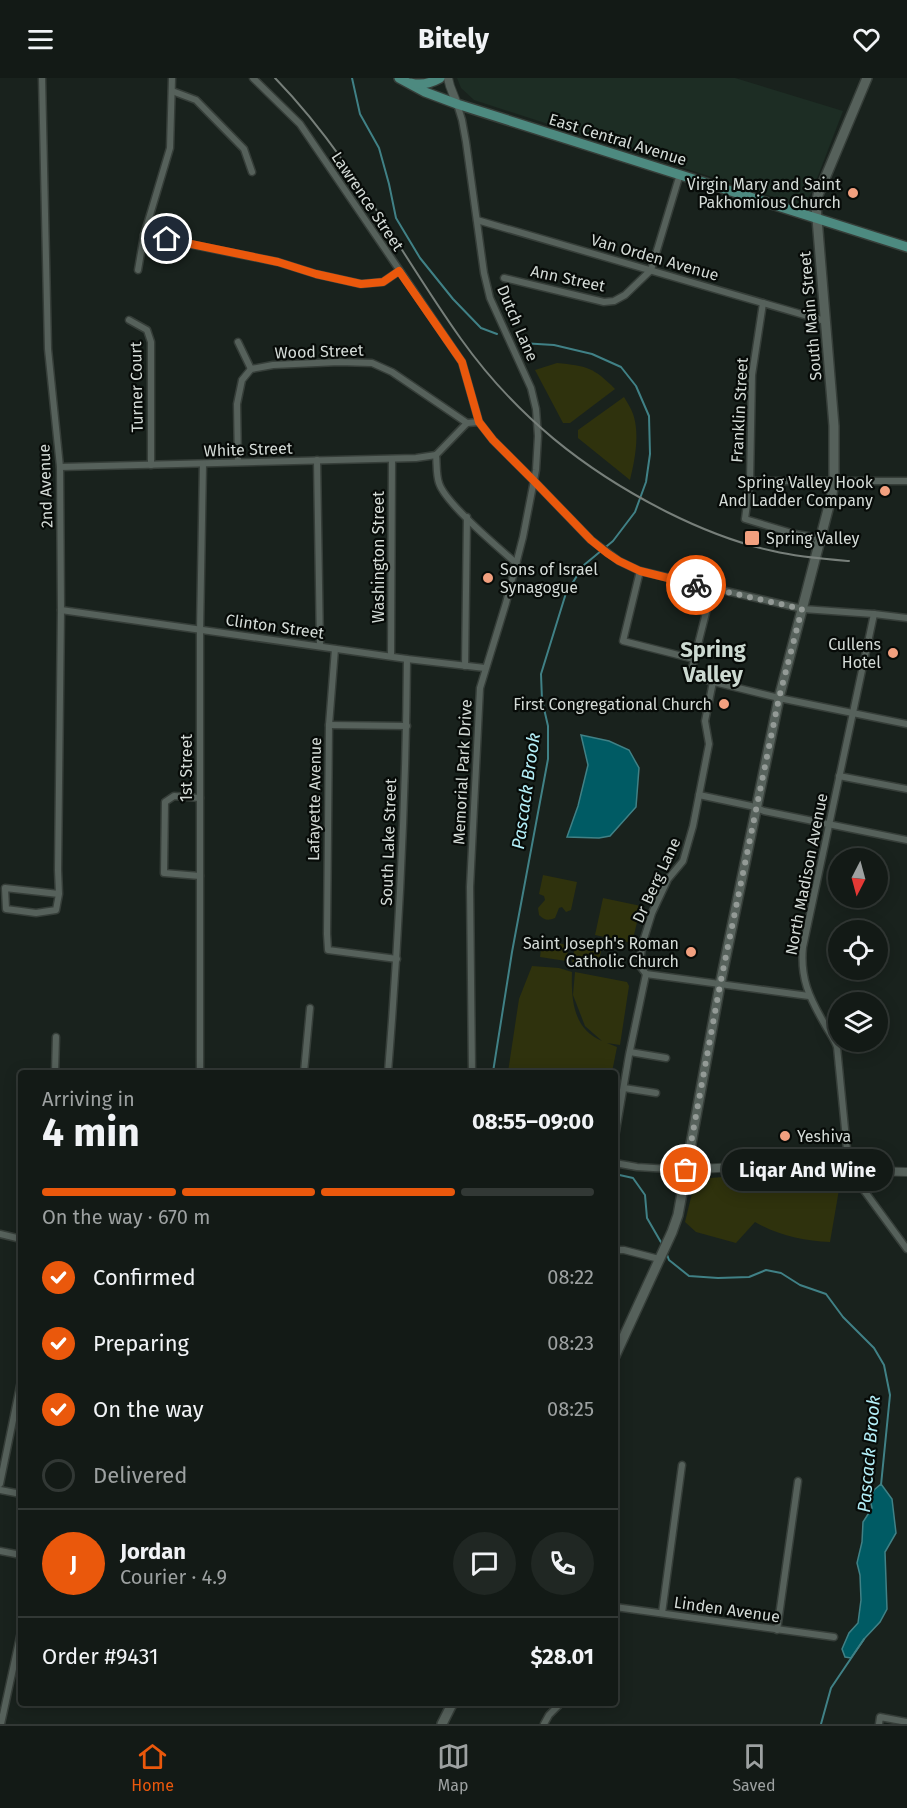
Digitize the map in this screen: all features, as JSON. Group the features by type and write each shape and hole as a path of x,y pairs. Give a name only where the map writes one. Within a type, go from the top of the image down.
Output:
{"main road":[{"path":"401,79 418,84 430,83 441,78"},
{"name":"South Main Street","path":"618,1347 678,1215 720,985 779,698 832,494 834,426 816,217 818,195 867,78"},
{"name":"East Central Avenue","path":"401,79 425,92 457,104 907,246"},
{"path":"442,1724 451,1706"}],"street":[{"name":"2nd Avenue","path":"42,78 48,350 60,467 62,610 57,870 59,894"},
{"path":"138,270 144,235 170,148 172,78"},
{"name":"Lawrence Street","path":"253,78 300,124 462,362 479,422 493,440 591,540 619,561 640,571 712,589 802,609 907,618"},
{"path":"448,78 457,104"},
{"path":"172,91 196,100 244,149 252,172"},
{"name":"Dutch Lane","path":"457,104 462,120 484,273 490,297 526,376 536,409 538,447 533,480"},
{"path":"651,270 680,174"},
{"name":"Van Orden Avenue","path":"477,220 825,321"},
{"path":"144,235 278,262 316,274 361,284 383,282 399,271"},
{"name":"Ann Street","path":"504,278 604,302 614,301 625,295 651,270"},
{"name":"Franklin Street","path":"762,303 752,375 750,481 745,519 795,534"},
{"name":"Turner Court","path":"129,320 147,330 151,342 151,465"},
{"path":"238,342 251,369"},
{"name":"Wood Street","path":"238,462 237,404 242,380 251,369 273,365 372,363 392,372 467,423"},
{"path":"479,422 467,423 436,455 439,484 467,517 517,564"},
{"name":"White Street","path":"60,467 416,459 436,455"},
{"name":"Washington Street","path":"392,459 392,656"},
{"path":"317,460 320,646"},
{"name":"1st Street","path":"200,1070 200,630 203,464"},
{"name":"Memorial Park Drive","path":"472,1070 470,887 480,688 517,564 533,480"},
{"path":"750,481 907,481"},
{"path":"465,666 467,517"},
{"path":"795,534 820,543"},
{"path":"795,534 820,543"},
{"path":"640,571 623,641 694,659"},
{"path":"712,589 690,676 779,698 907,724"},
{"name":"Clinton Street","path":"62,610 485,668"},
{"name":"North Madison Avenue","path":"849,1170 837,1047 809,996 804,980 803,947 874,614"},
{"name":"Lafayette Avenue","path":"335,649 329,725 328,950 397,959"},
{"name":"South Lake Street","path":"388,1070 397,959 407,659"},
{"name":"Dr Berg Lane","path":"618,1120 646,974 640,966 642,945 652,913 669,879 683,861 693,826 709,744 705,721 713,682"},
{"path":"329,725 406,726"},
{"path":"839,776 907,789"},
{"path":"699,795 764,811 907,840"},
{"path":"200,798 174,796 165,801 164,873 200,876"},
{"path":"5,888 59,894 56,910 36,912 6,909 5,888"},
{"path":"646,974 809,996"},
{"path":"303,1070 310,1008"},
{"path":"55,1070 56,1037"},
{"path":"630,1052 666,1058"},
{"path":"624,1088 656,1093"},
{"path":"618,1163 654,1169 686,1170 733,1167 907,1172"},
{"path":"849,1170 907,1249"},
{"path":"0,1234 18,1238"},
{"path":"618,1250 660,1256"},
{"path":"0,1484 18,1396"},
{"path":"662,1613 682,1465"},
{"path":"777,1630 798,1481"},
{"path":"0,1490 18,1493"},
{"path":"0,1551 18,1554"},
{"name":"Linden Avenue","path":"618,1606 834,1637"},
{"path":"1,1724 18,1646"},
{"path":"544,1724 558,1706"},
{"path":"879,1721 907,1722"}],"shaded area":[{"path":"457,78 735,78 843,111 811,194 802,203 792,203 474,100 461,88"}],"green space":[{"path":"557,363 589,369 615,389 570,423 563,423 535,370"},
{"path":"624,397 633,414 636,430 635,456 630,480 578,438 578,430"},
{"path":"543,875 577,882 571,910 566,912 562,907 559,908 555,918 550,920 539,915 538,908 545,900 544,896 539,894"},
{"path":"603,898 641,906 632,943 595,935"},
{"path":"542,941 569,945 566,961 540,957"},
{"path":"575,946 601,951 598,966 572,962"},
{"path":"532,966 559,968 572,972 573,1003 576,1012 585,1029 602,1041 585,1026 573,995 575,972 627,982 629,986 620,1045 607,1043 617,1047 612,1070 508,1070 519,999"},
{"path":"722,1177 841,1178 830,1242 791,1236 755,1222 736,1243 696,1232 685,1222 695,1181"}],"water":[{"path":"581,735 609,741 629,750 639,768 636,807 610,836 567,837 578,806 588,765"},
{"path":"881,1484 892,1499 896,1533 885,1552 887,1609 880,1622 851,1658 845,1657 842,1649 849,1633 858,1623 861,1600 857,1563 862,1542 863,1522 872,1508 870,1498"}],"waterway":[{"name":"Pascack Brook","path":"352,78 360,114 379,148 396,218 420,258 453,299 481,328 497,334"},
{"name":"Pascack Brook","path":"493,1070 512,952 548,759 548,726 542,700 541,674 566,593 584,565 613,541 635,512 646,482 650,454 649,416 636,386 621,367 592,354 554,345 521,343"},
{"name":"Pascack Brook","path":"618,1175 633,1178 645,1195 647,1218 662,1244"},
{"name":"Pascack Brook","path":"666,1252 669,1260 689,1276 749,1277 766,1270 781,1273 800,1285 826,1294 843,1317 874,1348 884,1365 890,1395 881,1485"},
{"name":"Pascack Brook","path":"821,1724 831,1688 864,1639"}],"railway":[{"path":"275,78 302,108 351,172 438,306 482,367 528,417 553,439 637,496 706,530 732,540 782,553 849,561"}],"way so far":[{"path":"686,1170 720,985 779,698 802,609 696,585"}],"place":[{"name":"Virgin Mary and Saint Pakhomious Church","path":"853,193"},
{"name":"Spring Valley Hook And Ladder Company","path":"885,491"},
{"name":"Spring Valley","path":"752,538"},
{"name":"Sons of Israel Synagogue","path":"488,578"},
{"name":"Cullens Hotel","path":"893,653"},
{"name":"First Congregational Church","path":"724,704"},
{"name":"Saint Joseph's Roman Catholic Church","path":"691,952"},
{"name":"Yeshiva","path":"785,1136"},
{"name":"Liqar And Wine","path":"686,1170"}],"district":[{"name":"Spring Valley","path":"713,662"}],"route":[{"path":"167,239 278,262 316,274 361,284 383,282 399,271 462,362 479,422 493,440 591,540 607,553 640,571 696,585"}]}
